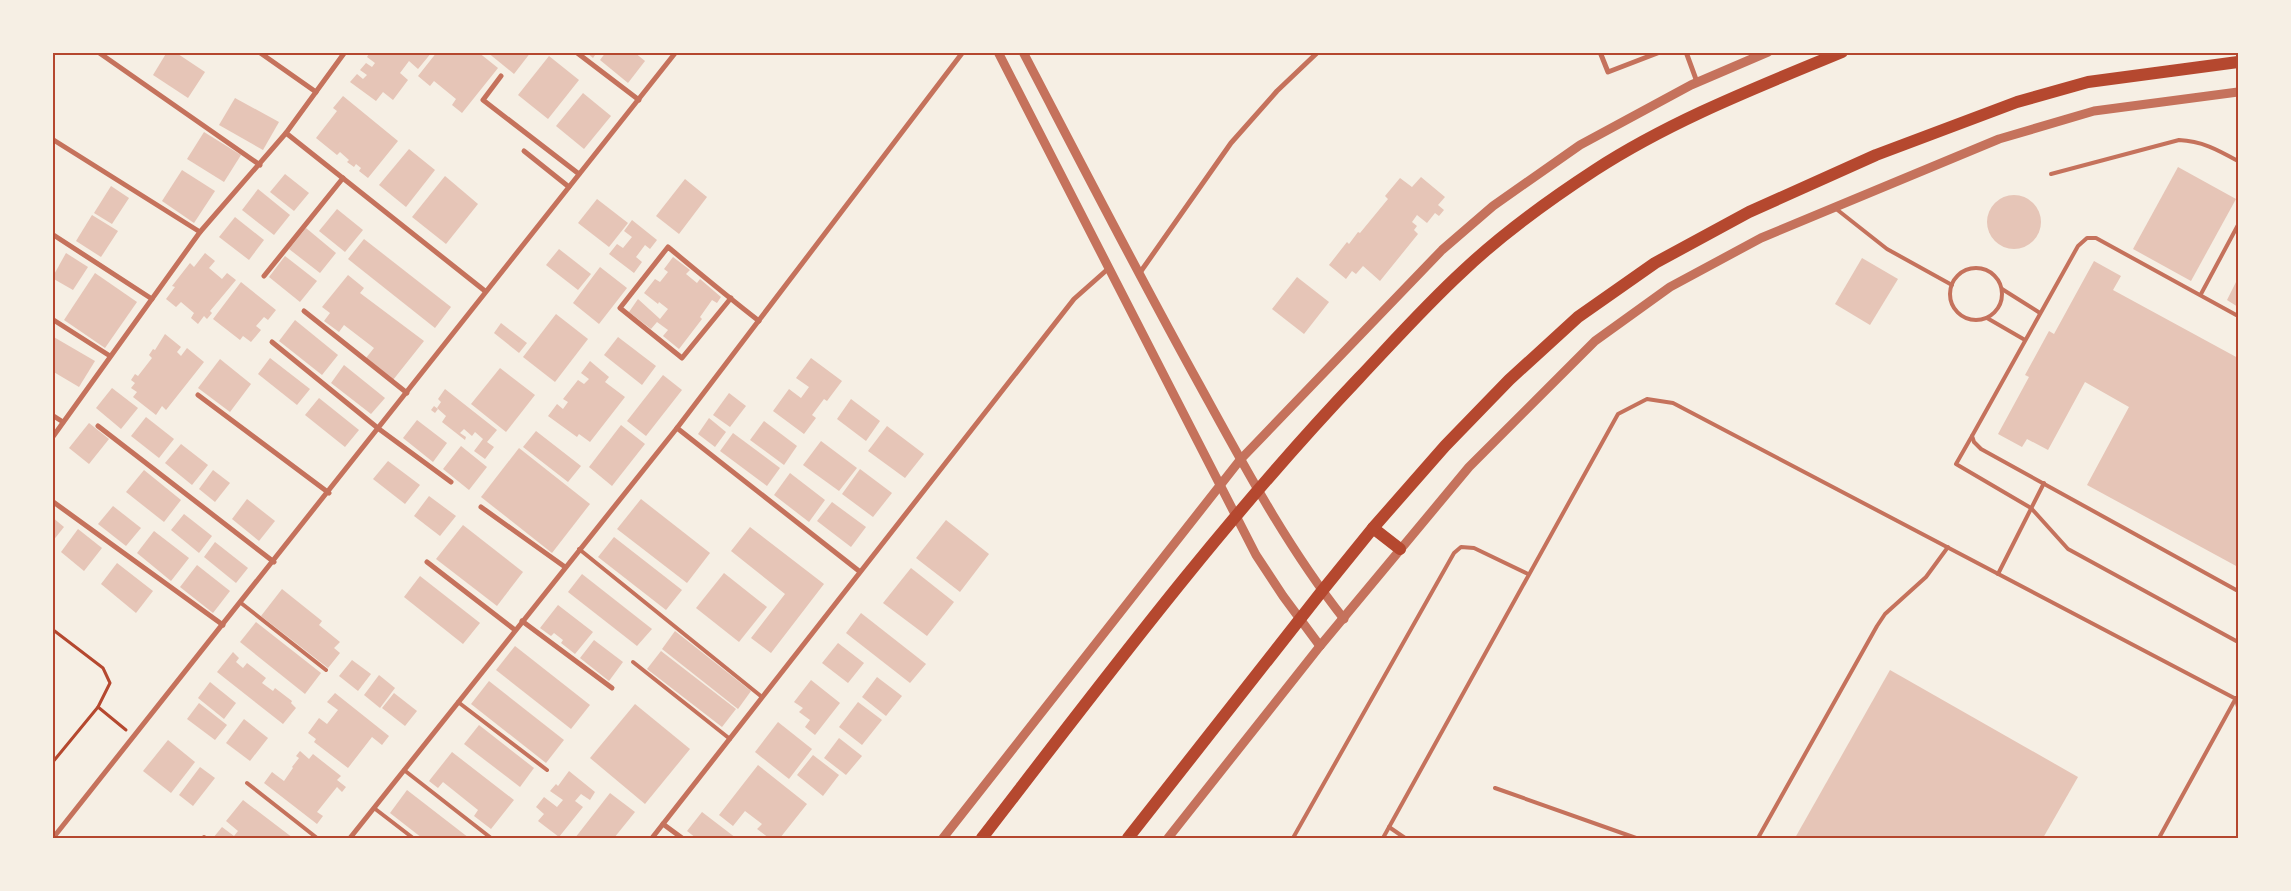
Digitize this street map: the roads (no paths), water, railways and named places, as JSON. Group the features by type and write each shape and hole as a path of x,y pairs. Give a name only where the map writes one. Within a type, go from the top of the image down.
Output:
{"main road":[{"path":"982,838 1187,573 1308,431 1462,271 1504,235 1596,170 1646,140 1703,111 1842,52"},
{"path":"1128,838 1300,618 1373,528 1445,446 1509,380 1578,317 1655,263 1749,212 1876,154 2017,102 2088,82 2238,62"},
{"path":"1373,528 1400,549"}],"street":[{"path":"98,52 260,165"},
{"path":"259,52 316,92"},
{"path":"52,438 200,232 260,165 345,52"},
{"path":"576,52 639,100"},
{"path":"53,838 379,430 486,291 676,52"},
{"path":"350,838 677,428 963,52"},
{"path":"998,52 1256,555 1320,646"},
{"path":"1023,52 1138,274 1240,460 1322,591 1344,619"},
{"path":"1138,274 1231,143 1276,91 1318,52"},
{"path":"1600,52 1608,72 1660,52"},
{"path":"1686,52 1697,82"},
{"path":"943,838 1240,460 1442,250 1493,206 1580,145 1626,118 1697,82 1768,52"},
{"path":"501,76 483,100 579,174"},
{"path":"1168,838 1320,646 1469,466 1595,340 1670,287 1761,238 1999,138 2094,111 2238,92"},
{"path":"286,132 486,291"},
{"path":"52,139 200,232"},
{"path":"524,151 569,187"},
{"path":"264,276 343,178"},
{"path":"52,234 152,299"},
{"path":"731,298 682,358 620,308 668,247 759,320"},
{"path":"652,838 859,571 1074,299 1109,268"},
{"path":"304,311 407,393"},
{"path":"52,319 110,356"},
{"path":"272,342 379,430 451,482"},
{"path":"198,395 329,493"},
{"path":"52,415 63,422"},
{"path":"98,426 274,562"},
{"path":"677,428 859,571"},
{"path":"52,501 223,625"},
{"path":"481,507 565,567"},
{"path":"427,562 515,630"},
{"path":"522,621 612,688"},
{"path":"663,824 682,838"}],"lane":[{"path":"2051,174 2179,140 2207,144 2238,161"},
{"path":"1834,207 1887,249 1952,285"},
{"path":"2201,294 2238,224"},
{"path":"2238,316 2096,238 2087,238 2078,246 1956,464 2031,508 2068,549 2238,642"},
{"path":"2025,340 1987,318 1969,319 1955,310 1951,302 1952,285 1962,272 1979,268 1994,275 2002,289 2040,313"},
{"path":"1987,318 1999,306 2002,289"},
{"path":"1382,838 1618,414 1647,399 1673,403 2237,699"},
{"path":"1972,436 1981,449 2238,591"},
{"path":"1998,574 2044,483"},
{"path":"1758,838 1877,626 1885,614 1926,577 1948,547"},
{"path":"1294,838 1454,553 1461,548 1474,548 1528,574"},
{"path":"579,549 762,697"},
{"path":"241,603 326,670"},
{"path":"633,662 730,738"},
{"path":"2237,699 2238,707"},
{"path":"2159,838 2237,699"},
{"path":"458,702 547,770"},
{"path":"404,770 491,838"},
{"path":"247,783 317,838"},
{"path":"1495,788 1636,838"},
{"path":"374,808 413,838"},
{"path":"1389,827 1405,838"}]}
